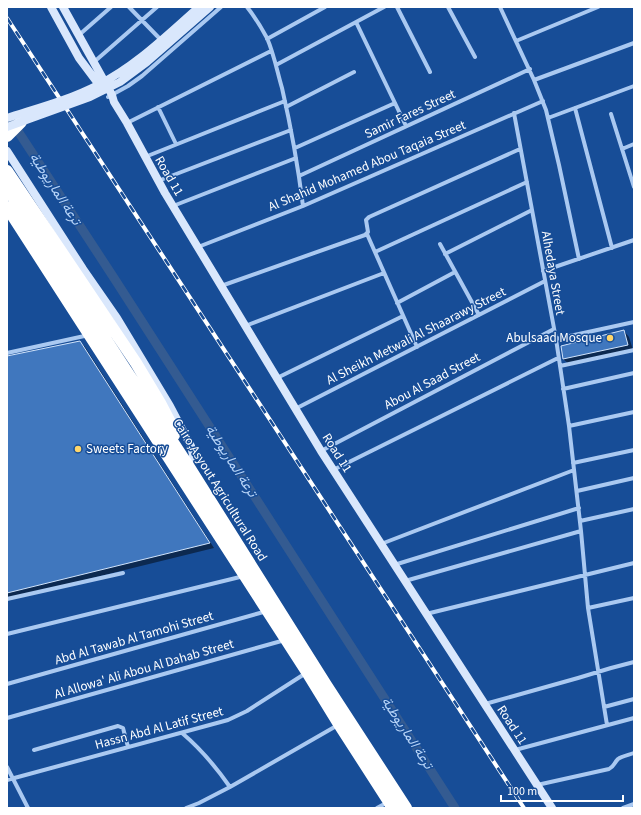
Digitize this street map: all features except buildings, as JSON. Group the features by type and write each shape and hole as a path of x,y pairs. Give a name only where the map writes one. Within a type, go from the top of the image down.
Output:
{"highway":[{"path":"7,136 21,122"},
{"path":"7,171 136,363 172,426 174,432 174,443"},
{"name":"Cairo,Asyout Agricultural Road","path":"7,188 190,467 326,685 406,808"},
{"name":"Cairo,Asyout Agricultural Road","path":"7,207 391,805"}],"street":[{"path":"51,7 79,58 112,98"},
{"path":"63,7 94,62 112,98"},
{"path":"79,35 111,7"},
{"path":"129,7 171,51"},
{"path":"94,62 157,7"},
{"path":"194,7 206,21"},
{"path":"7,118 69,98 108,80 143,56 199,7"},
{"path":"7,127 90,97 120,82 143,66 210,7"},
{"path":"112,98 142,76 222,7"},
{"path":"247,7 267,39 276,65 295,148 302,206"},
{"path":"267,39 326,7"},
{"path":"276,65 384,7"},
{"path":"397,7 430,72"},
{"path":"448,7 475,57"},
{"path":"500,7 530,69 543,101 559,165 579,259"},
{"path":"516,40 598,7"},
{"path":"356,22 406,126"},
{"path":"534,80 634,43"},
{"path":"127,123 271,51"},
{"name":"Samir Fares Street","path":"299,176 530,69"},
{"path":"286,107 354,72"},
{"path":"548,118 634,86"},
{"name":"Road 11","path":"112,98 158,181 320,451 552,808"},
{"path":"145,157 285,101"},
{"name":"Al Shahid Mohamed Abou Taqaia Street","path":"198,247 302,206 543,101"},
{"path":"295,148 395,103"},
{"path":"158,107 176,144"},
{"path":"575,108 612,248"},
{"name":"Alhedaya Street","path":"514,113 556,339 577,491 588,608 607,726"},
{"path":"610,114 634,187"},
{"path":"158,181 291,130"},
{"path":"622,150 634,144"},
{"path":"417,347 367,234 366,220 369,217 520,149"},
{"path":"7,151 83,269 117,318 170,406 191,446 193,455 190,467"},
{"path":"173,206 296,158"},
{"path":"375,252 527,182"},
{"path":"445,254 532,210"},
{"path":"221,286 367,234"},
{"path":"543,271 634,240"},
{"path":"440,244 479,315"},
{"path":"397,302 455,272"},
{"path":"246,326 384,273"},
{"name":"Al Sheikh Metwali Al Shaarawy Street","path":"295,409 545,281"},
{"path":"277,378 403,316"},
{"path":"556,339 634,322"},
{"name":"Abou Al Saad Street","path":"320,451 554,329"},
{"path":"7,353 89,335"},
{"path":"560,366 634,350"},
{"path":"333,470 558,358"},
{"path":"563,389 634,373"},
{"path":"569,426 634,412"},
{"path":"573,463 634,450"},
{"path":"381,544 574,470"},
{"path":"577,491 634,478"},
{"path":"394,565 579,508"},
{"path":"580,522 634,510"},
{"path":"404,581 581,531"},
{"path":"426,614 634,563"},
{"path":"7,599 123,573"},
{"path":"7,634 245,576"},
{"path":"588,608 634,598"},
{"name":"Abd Al Tawab Al Tamohi Street","path":"7,684 267,611"},
{"name":"Al Allowa' Ali Abou Al Dahab Street","path":"7,718 286,640"},
{"path":"484,704 634,662"},
{"name":"Hassn Abd Al Latif Street","path":"7,780 212,725 240,715 307,672"},
{"path":"604,707 634,699"},
{"path":"515,750 634,718"},
{"path":"186,808 230,787 339,724"},
{"path":"34,750 118,726 123,728 128,747"},
{"path":"182,733 208,758 230,787"},
{"path":"537,785 609,769 613,767 616,760 634,753"},
{"path":"7,767 28,808"},
{"path":"623,808 634,804"},
{"path":"377,808 391,805"}],"waterway":[{"name":"ترعة الماريوطية","path":"12,122 455,808"}],"railway":[{"path":"7,18 524,808"}],"place":[{"name":"Abulsaad Mosque","path":"610,338"},
{"name":"Sweets Factory","path":"78,449"}]}
